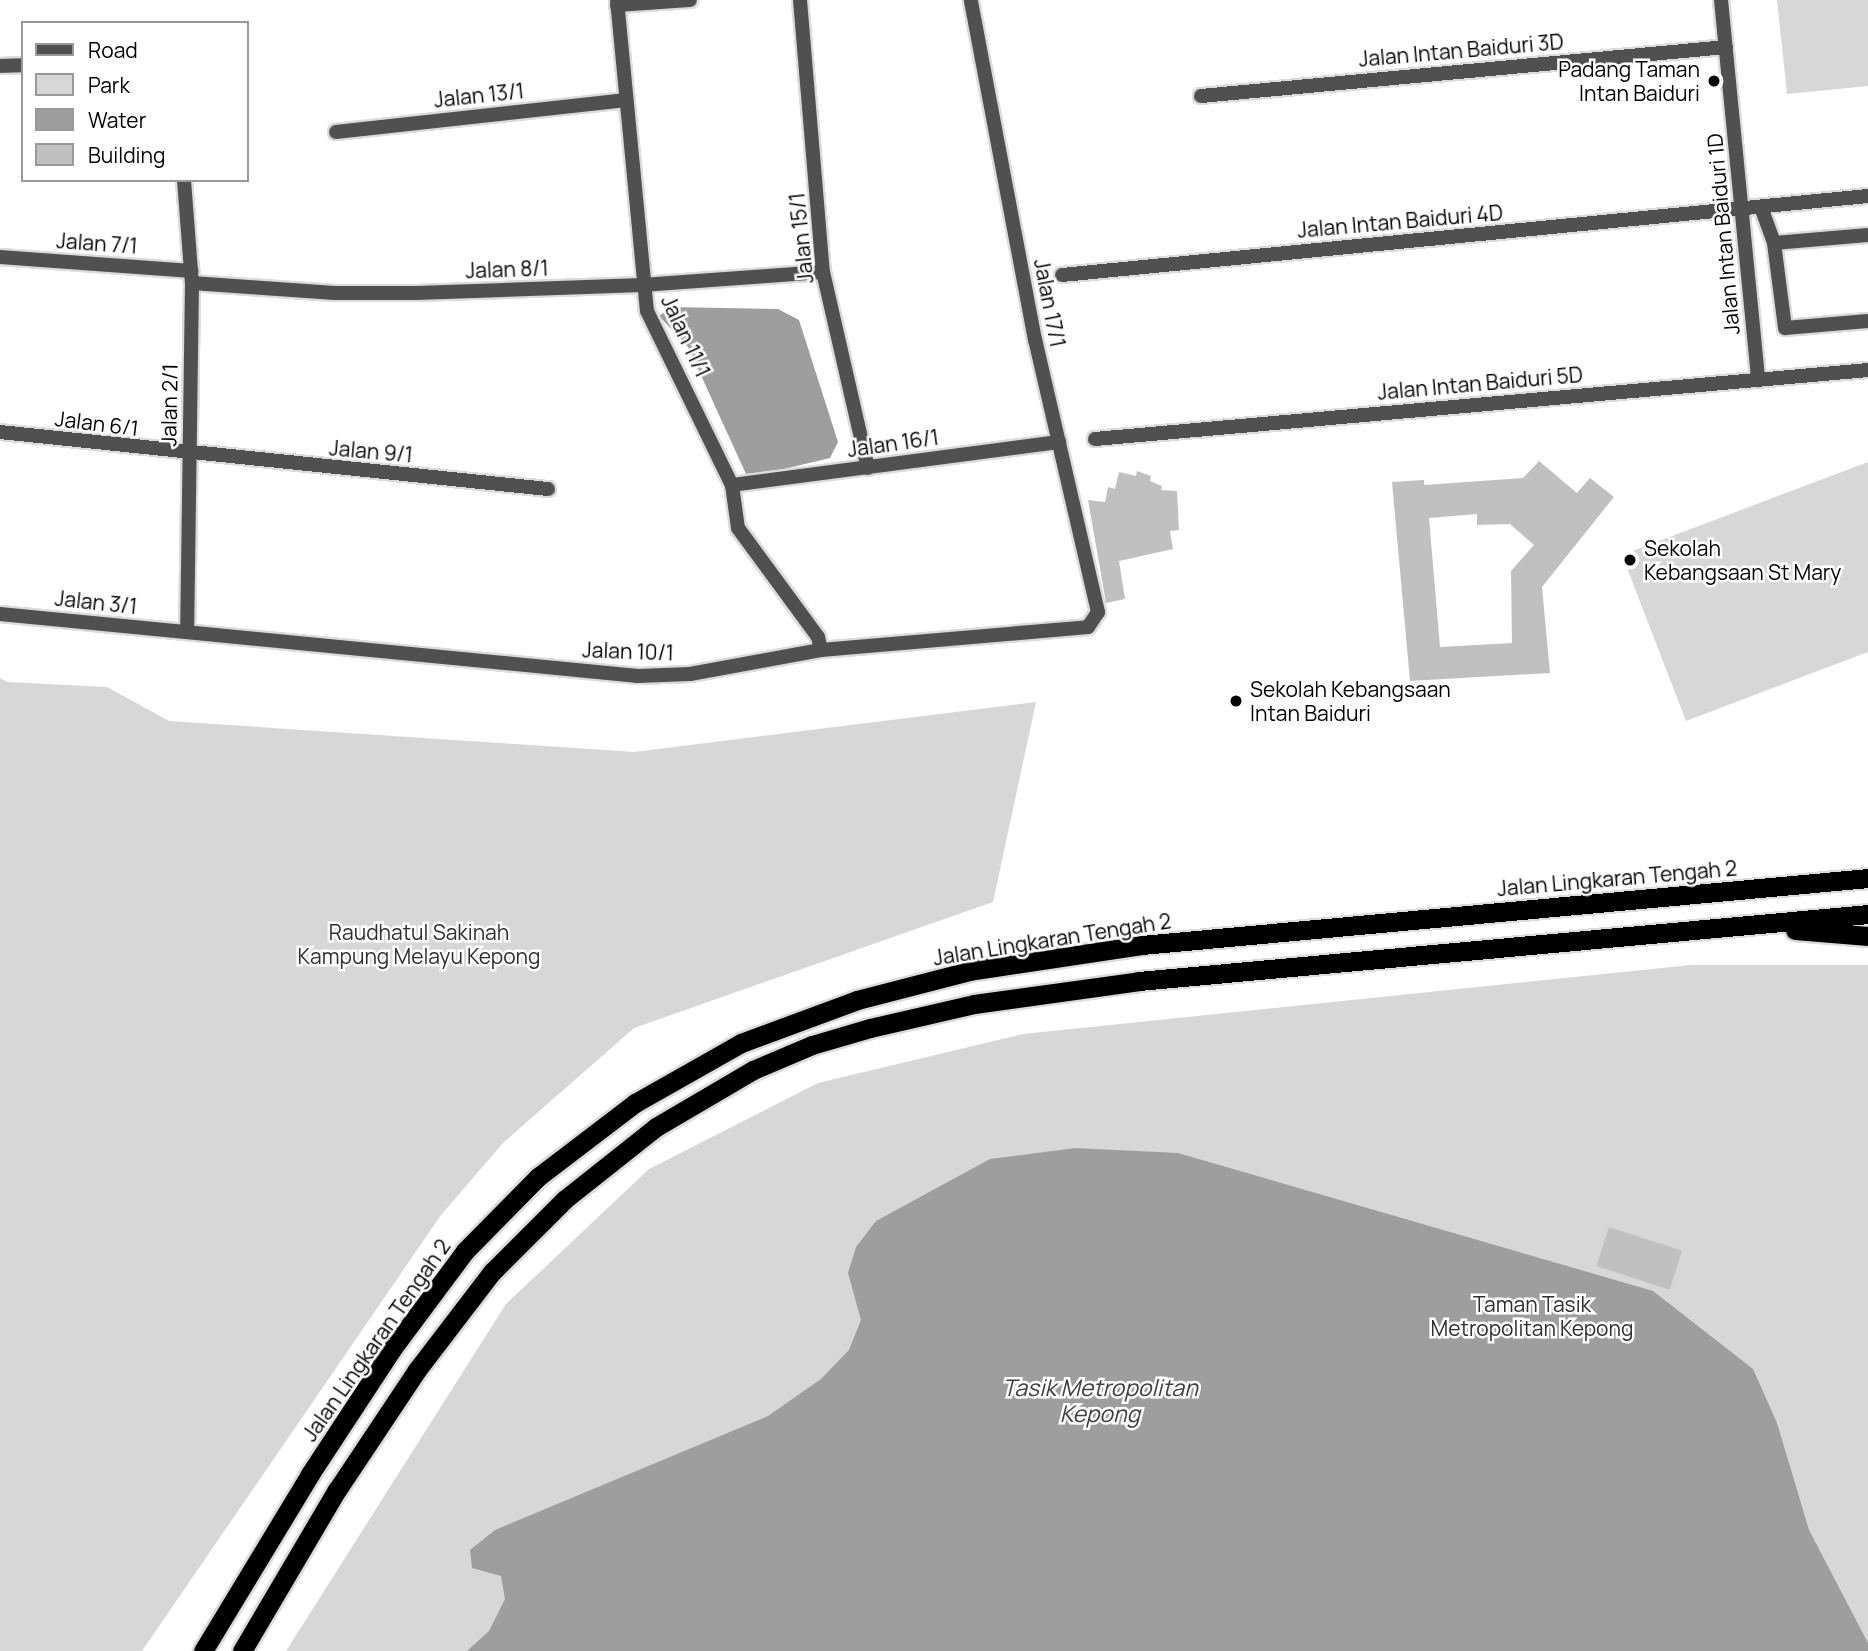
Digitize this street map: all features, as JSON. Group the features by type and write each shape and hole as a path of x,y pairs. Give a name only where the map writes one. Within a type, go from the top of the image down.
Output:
{"highway":[{"name":"Jalan Lingkaran Tengah 2","path":"203,1651 310,1474 392,1349 465,1251 538,1177 635,1103 741,1043 857,1000 995,967 1142,945 1868,878"},
{"path":"242,1651 345,1479 417,1370 492,1272 564,1200 656,1127 753,1070 812,1045 974,1004 1139,981 1868,914"},
{"path":"1741,925 1868,936"}],"street":[{"path":"617,2 690,0"},
{"name":"Jalan 15/1","path":"800,0 823,272 869,468"},
{"name":"Jalan 17/1","path":"971,0 1059,442 1098,612"},
{"name":"Jalan Intan Baiduri 1D","path":"1721,0 1758,380"},
{"name":"Jalan 11/1","path":"617,2 642,285 647,311 732,485 738,528 818,637 821,650"},
{"name":"Jalan Intan Baiduri 3D","path":"1201,96 1726,47"},
{"path":"0,66 21,65"},
{"name":"Jalan 13/1","path":"337,132 626,100"},
{"name":"Jalan 2/1","path":"184,182 192,277 187,632"},
{"name":"Jalan Intan Baiduri 4D","path":"1062,275 1741,210 1868,195"},
{"path":"1761,207 1774,243 1786,328 1868,321"},
{"path":"1774,243 1868,235"},
{"name":"Jalan 7/1","path":"0,257 192,277"},
{"name":"Jalan 8/1","path":"192,277 335,293 642,285 823,272"},
{"name":"Jalan Intan Baiduri 5D","path":"1096,439 1868,370"},
{"name":"Jalan 6/1","path":"0,432 190,455"},
{"name":"Jalan 16/1","path":"732,485 1059,442"},
{"name":"Jalan 9/1","path":"190,455 548,489"},
{"name":"Jalan 10/1","path":"187,632 638,676 690,674 821,650 1088,627 1098,612"},
{"name":"Jalan 3/1","path":"0,614 187,632"}],"green space":[{"path":"1777,0 1868,0 1868,86 1787,94"},
{"path":"1868,462 1868,652 1686,721 1622,555"},
{"name":"Raudhatul Sakinah Kampung Melayu Kepong","path":"0,678 7,682 107,687 169,721 634,752 1036,702 993,902 634,1028 503,1143 441,1215 142,1651 0,1651"},
{"name":"Taman Tasik Metropolitan Kepong","path":"1691,965 1868,965 1868,1651 286,1651 506,1304 649,1169 818,1083 1023,1034"}],"water":[{"path":"671,307 778,309 799,320 838,442 830,458 755,476 746,474 688,347 659,316"},
{"name":"Tasik Metropolitan Kepong","path":"1075,1148 1178,1153 1653,1291 1753,1369 1777,1423 1809,1530 1868,1643 1868,1651 467,1651 489,1631 505,1599 501,1576 472,1568 470,1550 495,1530 768,1416 821,1379 849,1350 861,1320 848,1273 856,1247 876,1221 990,1159"}],"building":[{"path":"1539,461 1577,493 1590,478 1614,497 1542,587 1550,673 1410,681 1392,482 1424,480 1424,485 1523,478","holes":["1477,514 1477,525 1510,524 1534,545 1511,571 1512,643 1440,647 1429,518"]},
{"path":"1137,471 1151,476 1150,481 1162,486 1161,490 1177,491 1179,530 1170,531 1173,549 1119,561 1125,599 1106,603 1088,500 1105,502 1108,487 1115,489 1119,472 1136,476"},
{"path":"1609,1227 1682,1251 1670,1290 1596,1266"}],"place":[{"name":"Padang Taman Intan Baiduri","path":"1714,81"},
{"name":"Sekolah Kebangsaan St Mary","path":"1630,560"},
{"name":"Sekolah Kebangsaan Intan Baiduri","path":"1236,701"}]}
